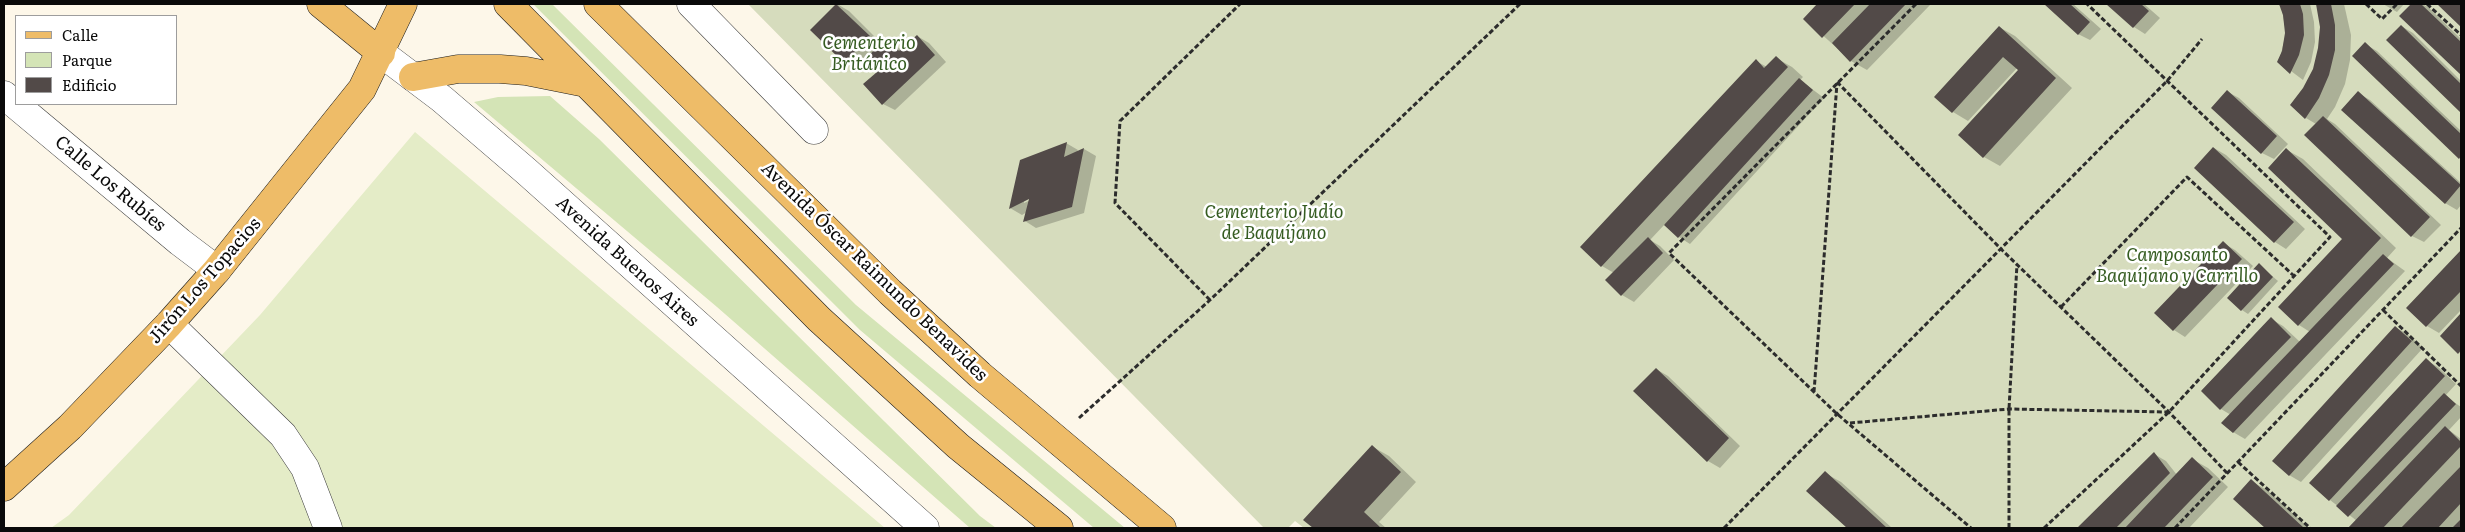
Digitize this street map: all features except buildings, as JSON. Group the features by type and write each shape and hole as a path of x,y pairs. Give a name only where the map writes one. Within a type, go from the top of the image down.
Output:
{"main road":[{"name":"Avenida Buenos Aires","path":"321,4 381,53"},
{"path":"381,53 387,4"},
{"name":"Jirón Los Topacios","path":"4,487 70,427 169,324 217,270 362,89 403,4"},
{"path":"508,4 819,319 958,446 1059,528"},
{"name":"Avenida Óscar Raimundo Benavides","path":"598,4 890,292 980,375 1162,528"},
{"path":"413,77 458,69 500,69 526,71 586,83"}],"street":[{"path":"691,4 814,130"},
{"name":"Avenida Buenos Aires","path":"381,53 442,99 526,171 925,528"},
{"name":"Calle Los Rubíes","path":"4,95 15,104"},
{"name":"Calle Los Rubíes","path":"16,105 180,242 217,270"},
{"path":"169,324 283,435 305,468 328,528"}],"path":[{"path":"1210,300 1115,203 1120,121 1240,4"},
{"path":"1056,439 1210,300 1520,4"},
{"path":"1916,4 1669,252 1836,413 1971,528"},
{"path":"2044,528 2169,412 2293,275 2330,237 2087,4"},
{"path":"2366,4 2382,19 2397,4"},
{"path":"2427,4 2461,35"},
{"path":"1724,528 1836,413 2002,250 2167,81 2202,39"},
{"path":"1837,82 2002,250 2169,412 2227,473"},
{"path":"1814,392 1837,82"},
{"path":"2061,307 2187,177 2293,275"},
{"path":"2174,528 2461,228"},
{"path":"2009,528 2009,409 2017,264"},
{"path":"2383,310 2461,386"},
{"path":"1849,424 2009,409 2169,412"},
{"path":"2238,462 2310,528"}],"green space":[{"path":"533,4 552,4 856,305 1125,528 1094,528 860,330"},
{"name":"Camposanto Baquíjano y Carrillo","path":"748,4 2461,4 2461,528 1304,528 1295,521 1288,528 1264,528"},
{"path":"550,96 599,139 980,516 996,528 970,528 717,307 474,102 498,97"},
{"path":"415,132 885,528 51,528 69,515 260,315"}],"park label":[{"name":"Cementerio Británico","path":"869,54"},
{"name":"Cementerio Judío de Baquíjano","path":"1274,223"}]}
